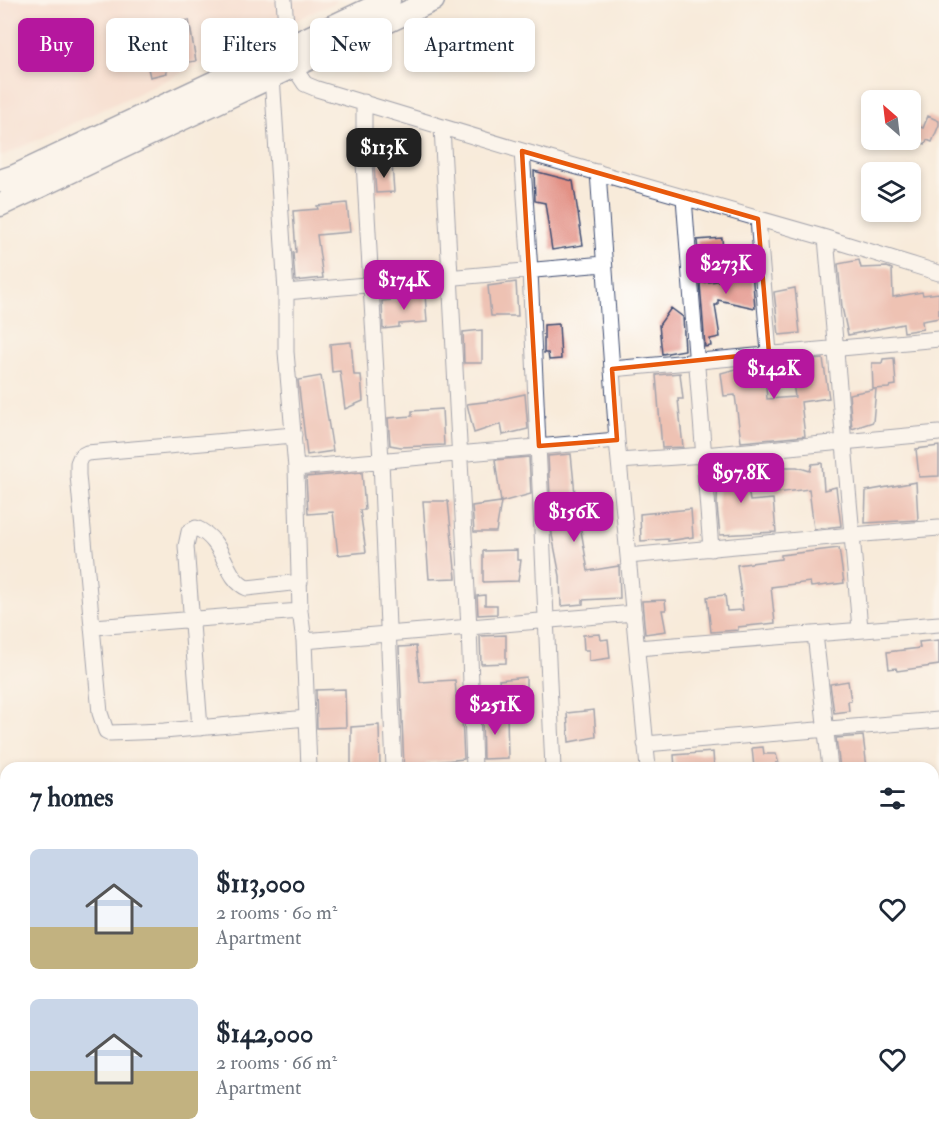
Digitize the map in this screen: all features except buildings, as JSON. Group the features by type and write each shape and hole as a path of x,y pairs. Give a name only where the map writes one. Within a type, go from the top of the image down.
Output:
{"highway":[{"path":"298,53 388,0"},
{"path":"298,54 433,0"},
{"path":"0,205 11,181 257,72"},
{"path":"11,181 272,76 276,72"}],"street":[{"path":"284,0 286,18"},
{"path":"298,70 305,84 317,89 939,273"},
{"path":"272,76 286,292 286,352 296,468 300,611 304,641 309,762"},
{"path":"364,102 364,162 381,461 394,762"},
{"path":"442,127 469,628 474,762"},
{"path":"522,151 530,271 553,762"},
{"path":"598,172 617,440 647,762"},
{"path":"684,198 711,549"},
{"path":"758,219 768,353"},
{"path":"826,238 860,629"},
{"path":"286,292 604,264"},
{"path":"612,369 939,339"},
{"path":"619,461 939,433"},
{"path":"294,435 87,453 81,456 78,463 78,475 94,627 100,713 106,731 110,733 164,731 307,718"},
{"path":"296,468 617,440"},
{"path":"200,728 186,546 189,532 196,528 204,531 217,544 240,585 248,588 300,582"},
{"path":"628,556 939,528"},
{"path":"248,588 252,614"},
{"path":"94,627 300,611"},
{"path":"304,641 387,636 634,613"},
{"path":"637,648 939,624"},
{"path":"814,634 829,762"},
{"path":"645,744 939,720"}],"highlighted area":[{"path":"522,151 758,219 769,353 612,369 617,440 539,446"}],"shaded area":[{"path":"0,0 336,0 298,20 201,18 201,64 189,70 189,18 106,18 106,72 184,72 0,157"}]}
